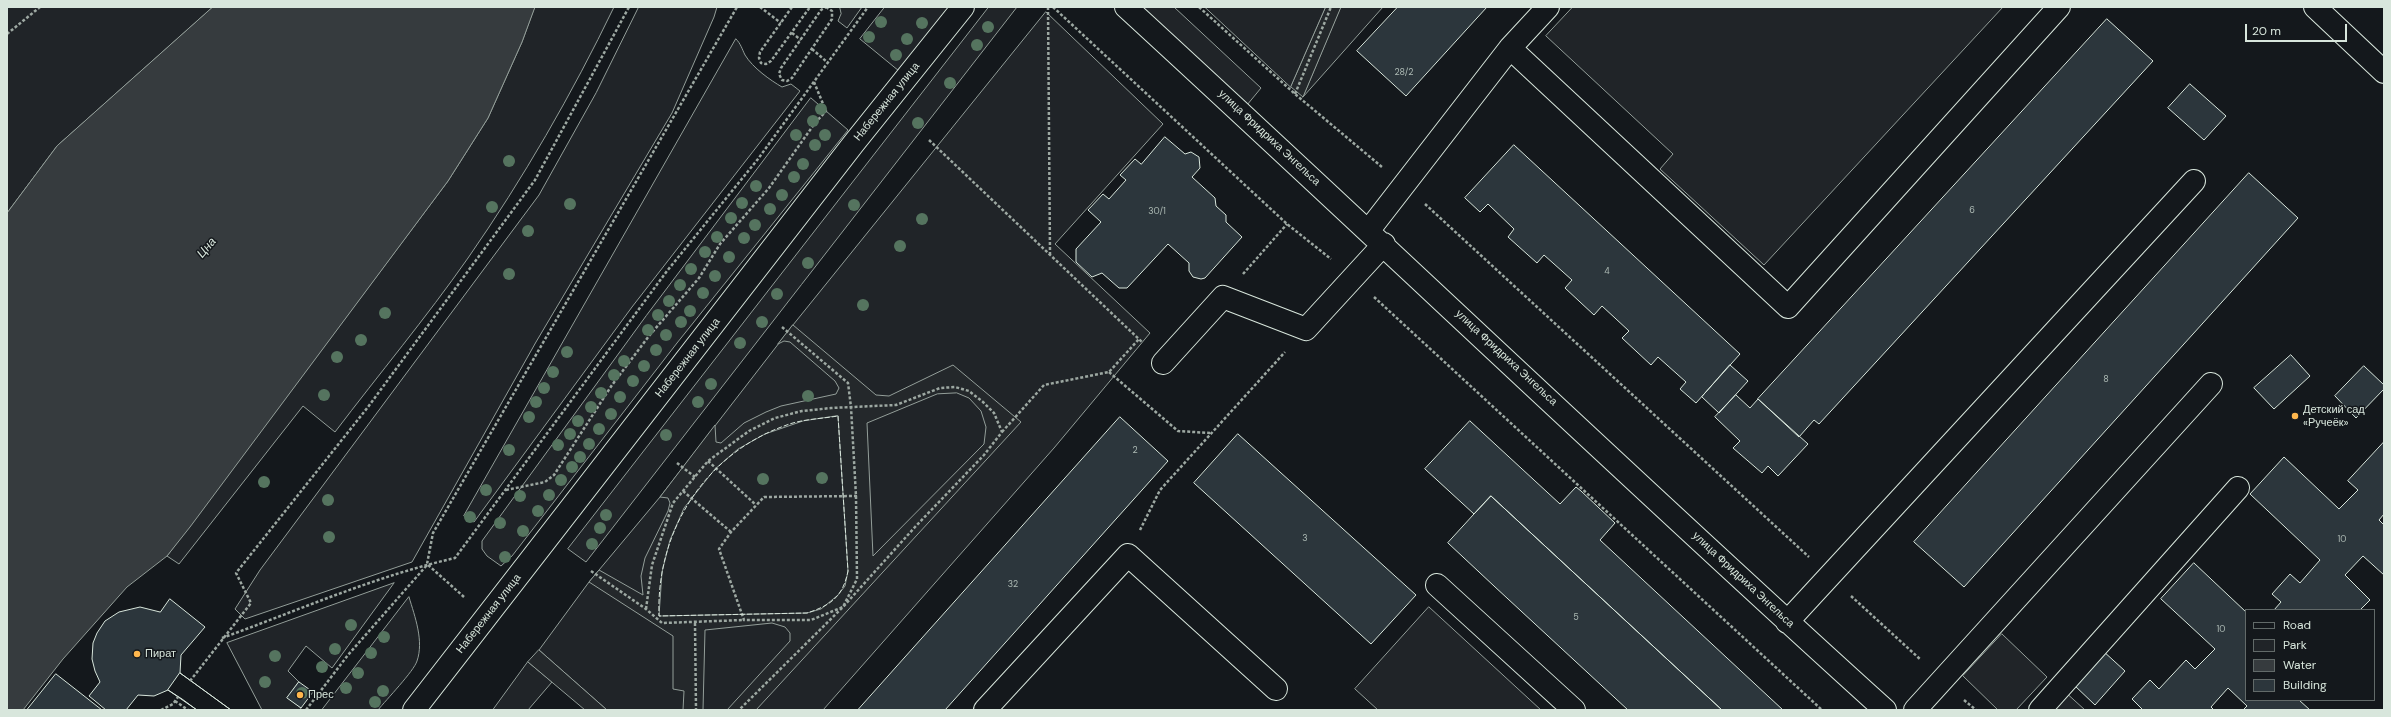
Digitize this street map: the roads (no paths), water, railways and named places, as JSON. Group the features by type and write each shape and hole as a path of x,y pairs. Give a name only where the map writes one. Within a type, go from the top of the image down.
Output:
{"street":[{"name":"Набережная улица","path":"414,710 854,142 963,7"},
{"name":"улица Фридриха Энгельса","path":"1126,7 1377,237 1787,622 1885,710"},
{"path":"1163,363 1223,297 1306,329 1352,277 1377,237 1404,185 1510,48 1548,7"},
{"path":"1510,48 1788,307 2059,7"},
{"path":"2314,7 2384,72"},
{"path":"1787,622 2194,181"},
{"path":"1915,710 2211,384"},
{"path":"2040,710 2238,488"},
{"path":"985,710 1128,555 1276,689"},
{"path":"1436,585 1574,710"}],"water":[{"name":"Цна","path":"213,7 535,7 522,42 488,118 448,181 190,527 167,556 127,587 63,659 23,710 7,710 7,213 57,146"}],"place":[{"name":"Детский сад «Ручеёк»","path":"2295,416"},
{"name":"Пират","path":"137,654"},
{"name":"Прес","path":"300,695"}]}
